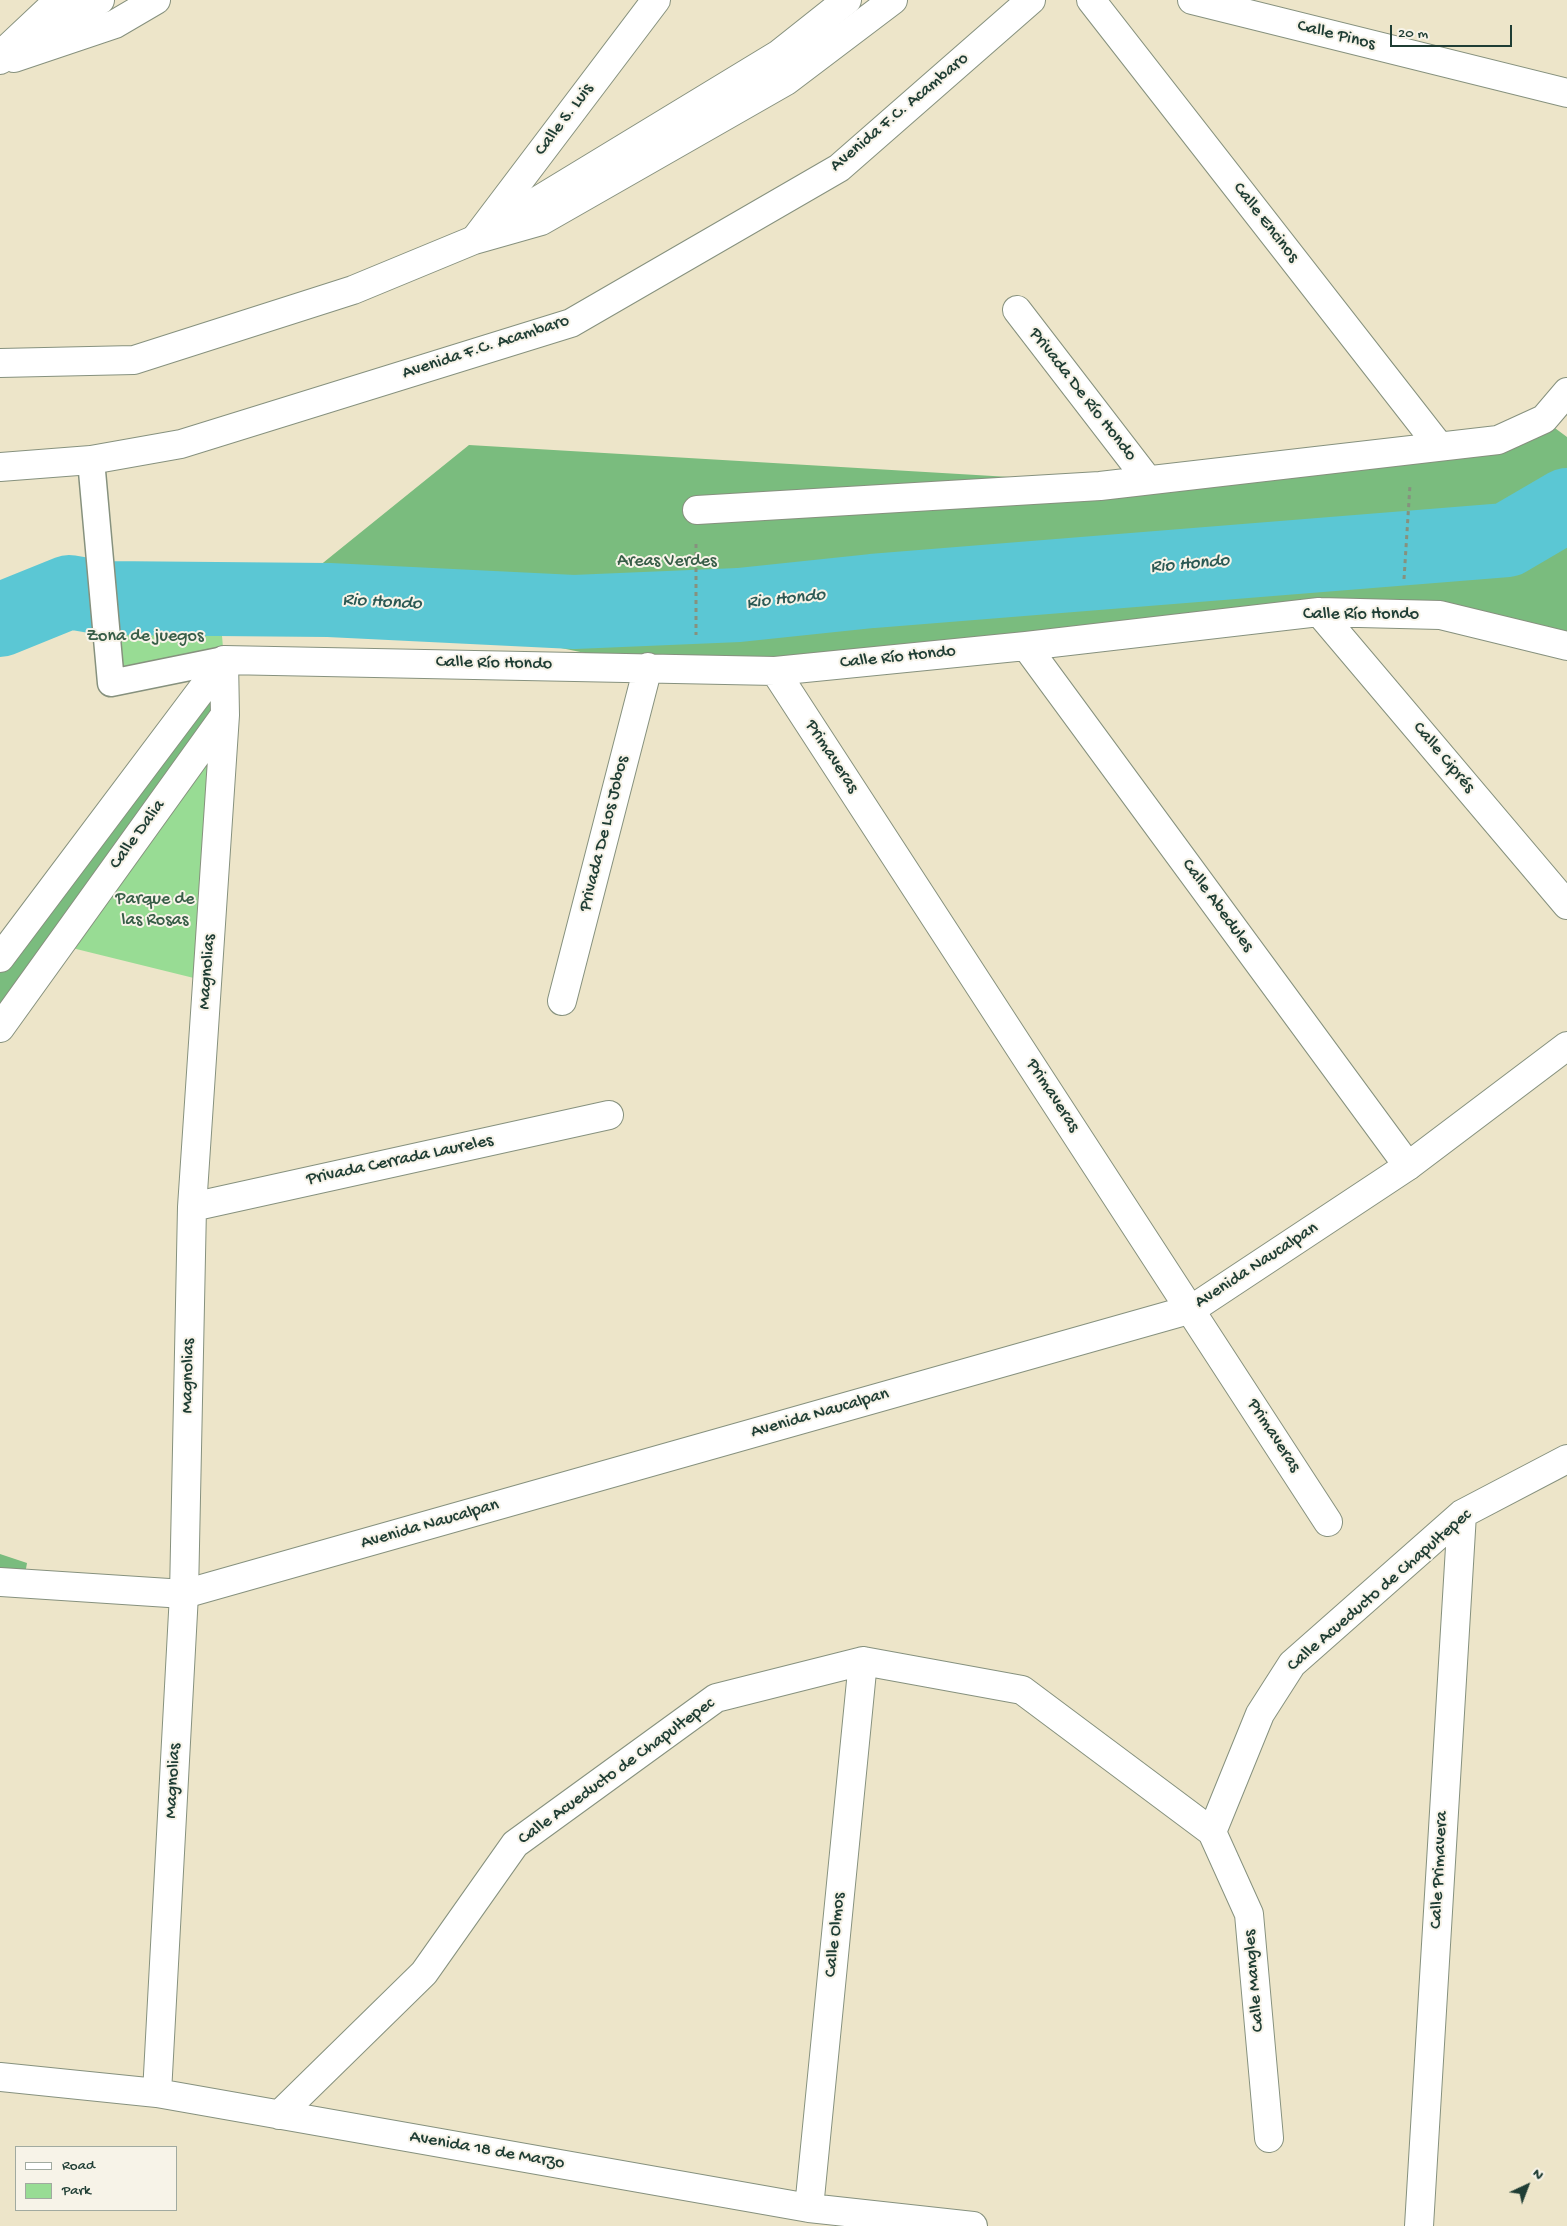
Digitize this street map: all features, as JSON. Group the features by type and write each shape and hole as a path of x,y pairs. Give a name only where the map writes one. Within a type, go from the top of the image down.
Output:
{"street":[{"path":"0,56 60,0"},
{"path":"0,62 100,0"},
{"path":"0,62 115,24 156,0"},
{"name":"Calle S. Luis","path":"474,240 656,0"},
{"path":"474,240 779,54 847,0"},
{"path":"0,363 134,360 353,290 474,240 541,221 786,82 893,0"},
{"name":"Avenida F.C. Acambaro","path":"0,467 91,460 181,444 571,322 839,168 1031,0"},
{"name":"Calle Encinos","path":"1090,0 1439,446"},
{"name":"Calle Pinos","path":"1192,0 1567,93"},
{"name":"Privada De Río Hondo","path":"1017,310 1147,479"},
{"path":"697,510 1100,486 1147,479 1498,440 1544,419 1567,392"},
{"path":"91,460 112,683 224,660"},
{"name":"Calle Río Hondo","path":"224,660 775,671 1026,646 1319,612 1440,616 1567,646"},
{"name":"Calle Ciprés","path":"1319,612 1567,905"},
{"name":"Calle Abedules","path":"1026,646 1408,1166"},
{"name":"Magnolias","path":"157,2093 184,1594 192,1207 225,715 224,660"},
{"name":"Calle Dalia","path":"0,958 224,660"},
{"name":"Privada De Los Jobos","path":"562,1001 648,667"},
{"name":"Primaveras","path":"775,671 1192,1309 1328,1522"},
{"name":"Calle Dalia","path":"0,1028 225,715"},
{"name":"Avenida Naucalpan","path":"0,1582 184,1594 1192,1309 1408,1166 1567,1046"},
{"name":"Privada Cerrada Laureles","path":"192,1207 609,1115"},
{"name":"Calle Acueducto de Chapultepec","path":"279,2115 424,1973 515,1844 716,1698 863,1662 1022,1690 1212,1832 1260,1714 1292,1664 1462,1514 1567,1460"},
{"name":"Calle Primavera","path":"1419,2226 1462,1514"},
{"name":"Calle Olmos","path":"809,2208 863,1662"},
{"name":"Calle Mangles","path":"1212,1832 1249,1914 1269,2138"},
{"name":"Avenida 18 de Marzo","path":"0,2077 157,2093 809,2208 973,2226"}],"path":[{"path":"1403,584 1411,480"},
{"path":"696,542 696,644"}],"green space":[{"name":"Areas Verdes","path":"1544,420 1567,437 1567,646 1440,615 1024,644 648,666 329,600 277,600 469,445 1145,485"},
{"name":"Zona de juegos","path":"104,598 219,599 224,660 111,683"},
{"path":"224,660 225,715 0,1028 0,959"},
{"name":"Parque de las Rosas","path":"224,715 206,981 60,945"},
{"path":"0,1554 27,1563 23,1586 0,1580"}],"waterway":[{"name":"Rio Hondo","path":"0,620 69,592 104,598 329,600 574,612 739,605 872,591 1507,540 1567,505"}]}
